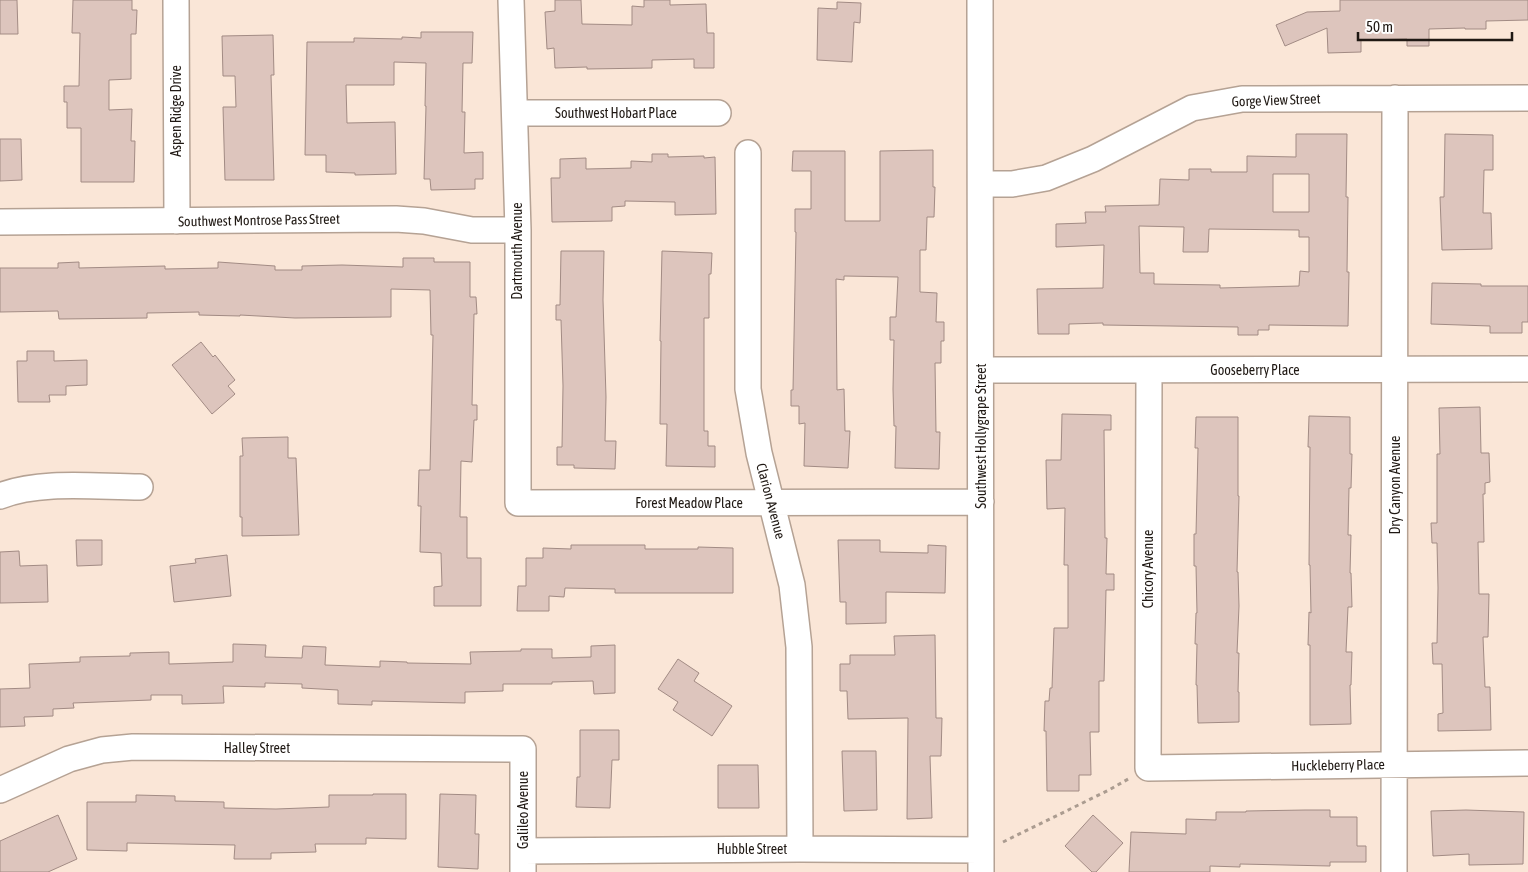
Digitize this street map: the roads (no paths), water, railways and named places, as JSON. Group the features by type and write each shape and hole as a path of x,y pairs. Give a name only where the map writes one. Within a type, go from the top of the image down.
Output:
{"street":[{"name":"Aspen Ridge Drive","path":"176,0 177,221"},
{"name":"Dartmouth Avenue","path":"511,0 518,230 518,503"},
{"name":"Southwest Hollygrape Street","path":"980,0 981,861"},
{"name":"Dry Canyon Avenue","path":"1394,872 1395,98"},
{"name":"Gorge View Street","path":"981,184 1012,184 1046,178 1093,159 1192,108 1242,99 1528,98"},
{"name":"Southwest Hobart Place","path":"515,113 718,113"},
{"name":"Clarion Avenue","path":"748,153 748,389 759,453 792,584 799,647 800,849"},
{"name":"Southwest Montrose Pass Street","path":"0,222 396,219 424,220 472,230 518,230"},
{"name":"Gooseberry Place","path":"981,370 1528,369"},
{"name":"Chicory Avenue","path":"1148,768 1149,370"},
{"path":"0,496 30,488 52,486 140,487"},
{"name":"Forest Meadow Place","path":"518,503 981,502"},
{"name":"Halley Street","path":"0,790 69,759 102,750 133,747 523,749"},
{"name":"Galileo Avenue","path":"523,749 523,861"},
{"name":"Huckleberry Place","path":"1148,768 1528,763"},
{"name":"Hubble Street","path":"523,861 800,849 981,861"}]}
